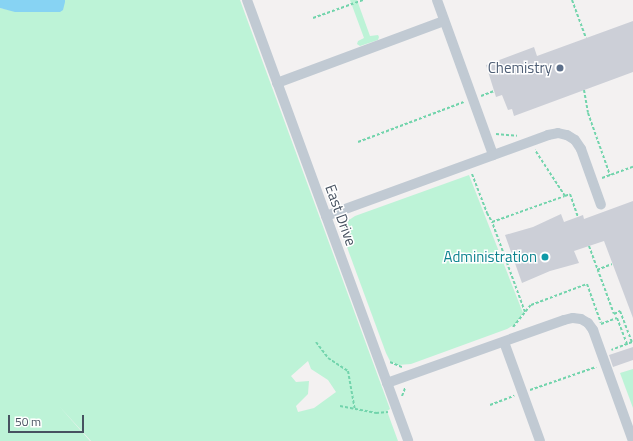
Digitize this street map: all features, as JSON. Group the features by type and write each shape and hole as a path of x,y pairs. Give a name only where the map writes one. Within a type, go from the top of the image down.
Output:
{"street":[{"name":"East Drive","path":"247,0 408,441"},
{"path":"437,0 493,155"},
{"path":"277,83 444,21"},
{"path":"326,216 548,135 558,133 567,135 575,140 581,149 601,205"},
{"path":"387,383 573,318 581,319 588,323 593,330 633,441"},
{"path":"504,342 540,441"}],"path":[{"path":"313,18 363,0"},
{"path":"572,0 586,38"},
{"path":"584,90 588,113 610,176"},
{"path":"478,97 494,91"},
{"path":"358,142 468,101"},
{"path":"528,152 535,150 565,196"},
{"path":"593,182 633,167"},
{"path":"465,175 472,172 486,213 492,222 525,312"},
{"path":"492,222 570,194 578,217"},
{"path":"342,236 345,224 353,216"},
{"path":"589,246 614,314 620,311 632,342 611,350"},
{"path":"597,270 612,264"},
{"path":"511,328 534,304 587,284 604,330"},
{"path":"601,324 617,318 627,344"},
{"path":"316,342 328,358 348,371 355,409"},
{"path":"609,343 612,354"},
{"path":"386,357 397,366 407,367"},
{"path":"528,391 597,366"},
{"path":"490,405 517,395"},
{"path":"340,406 376,413 391,411"}],"green space":[{"path":"65,0 240,0 390,409 387,411 398,441 91,441 59,406 90,441 0,441 0,8 11,10 65,2","holes":["308,361 311,369 328,380 336,392 314,408 298,412 296,406 308,394 309,381 296,382 291,376"]},
{"path":"350,0 357,0 370,36 378,35 378,40 360,46 357,44 358,41 364,38"},
{"path":"469,175 523,313 515,324 507,329 411,364 398,365 390,361 386,353 344,239 344,229 349,220 355,216"},
{"path":"633,369 633,408 620,373"}],"water":[{"path":"0,0 65,0 65,2 63,10 60,12 15,12 0,8"}],"building":[{"name":"Chemistry","path":"633,21 633,72 514,116 512,109 508,110 502,95 496,97 486,65 534,47 537,56"},
{"name":"Administration","path":"633,201 633,318 604,241 574,251 579,263 550,271 522,283 505,235 533,227 561,214 564,222 583,215 584,219"},
{"path":"633,347 633,360 613,367 609,355"}],"place":[{"name":"Chemistry","path":"560,68"},
{"name":"Administration","path":"545,257"}]}
